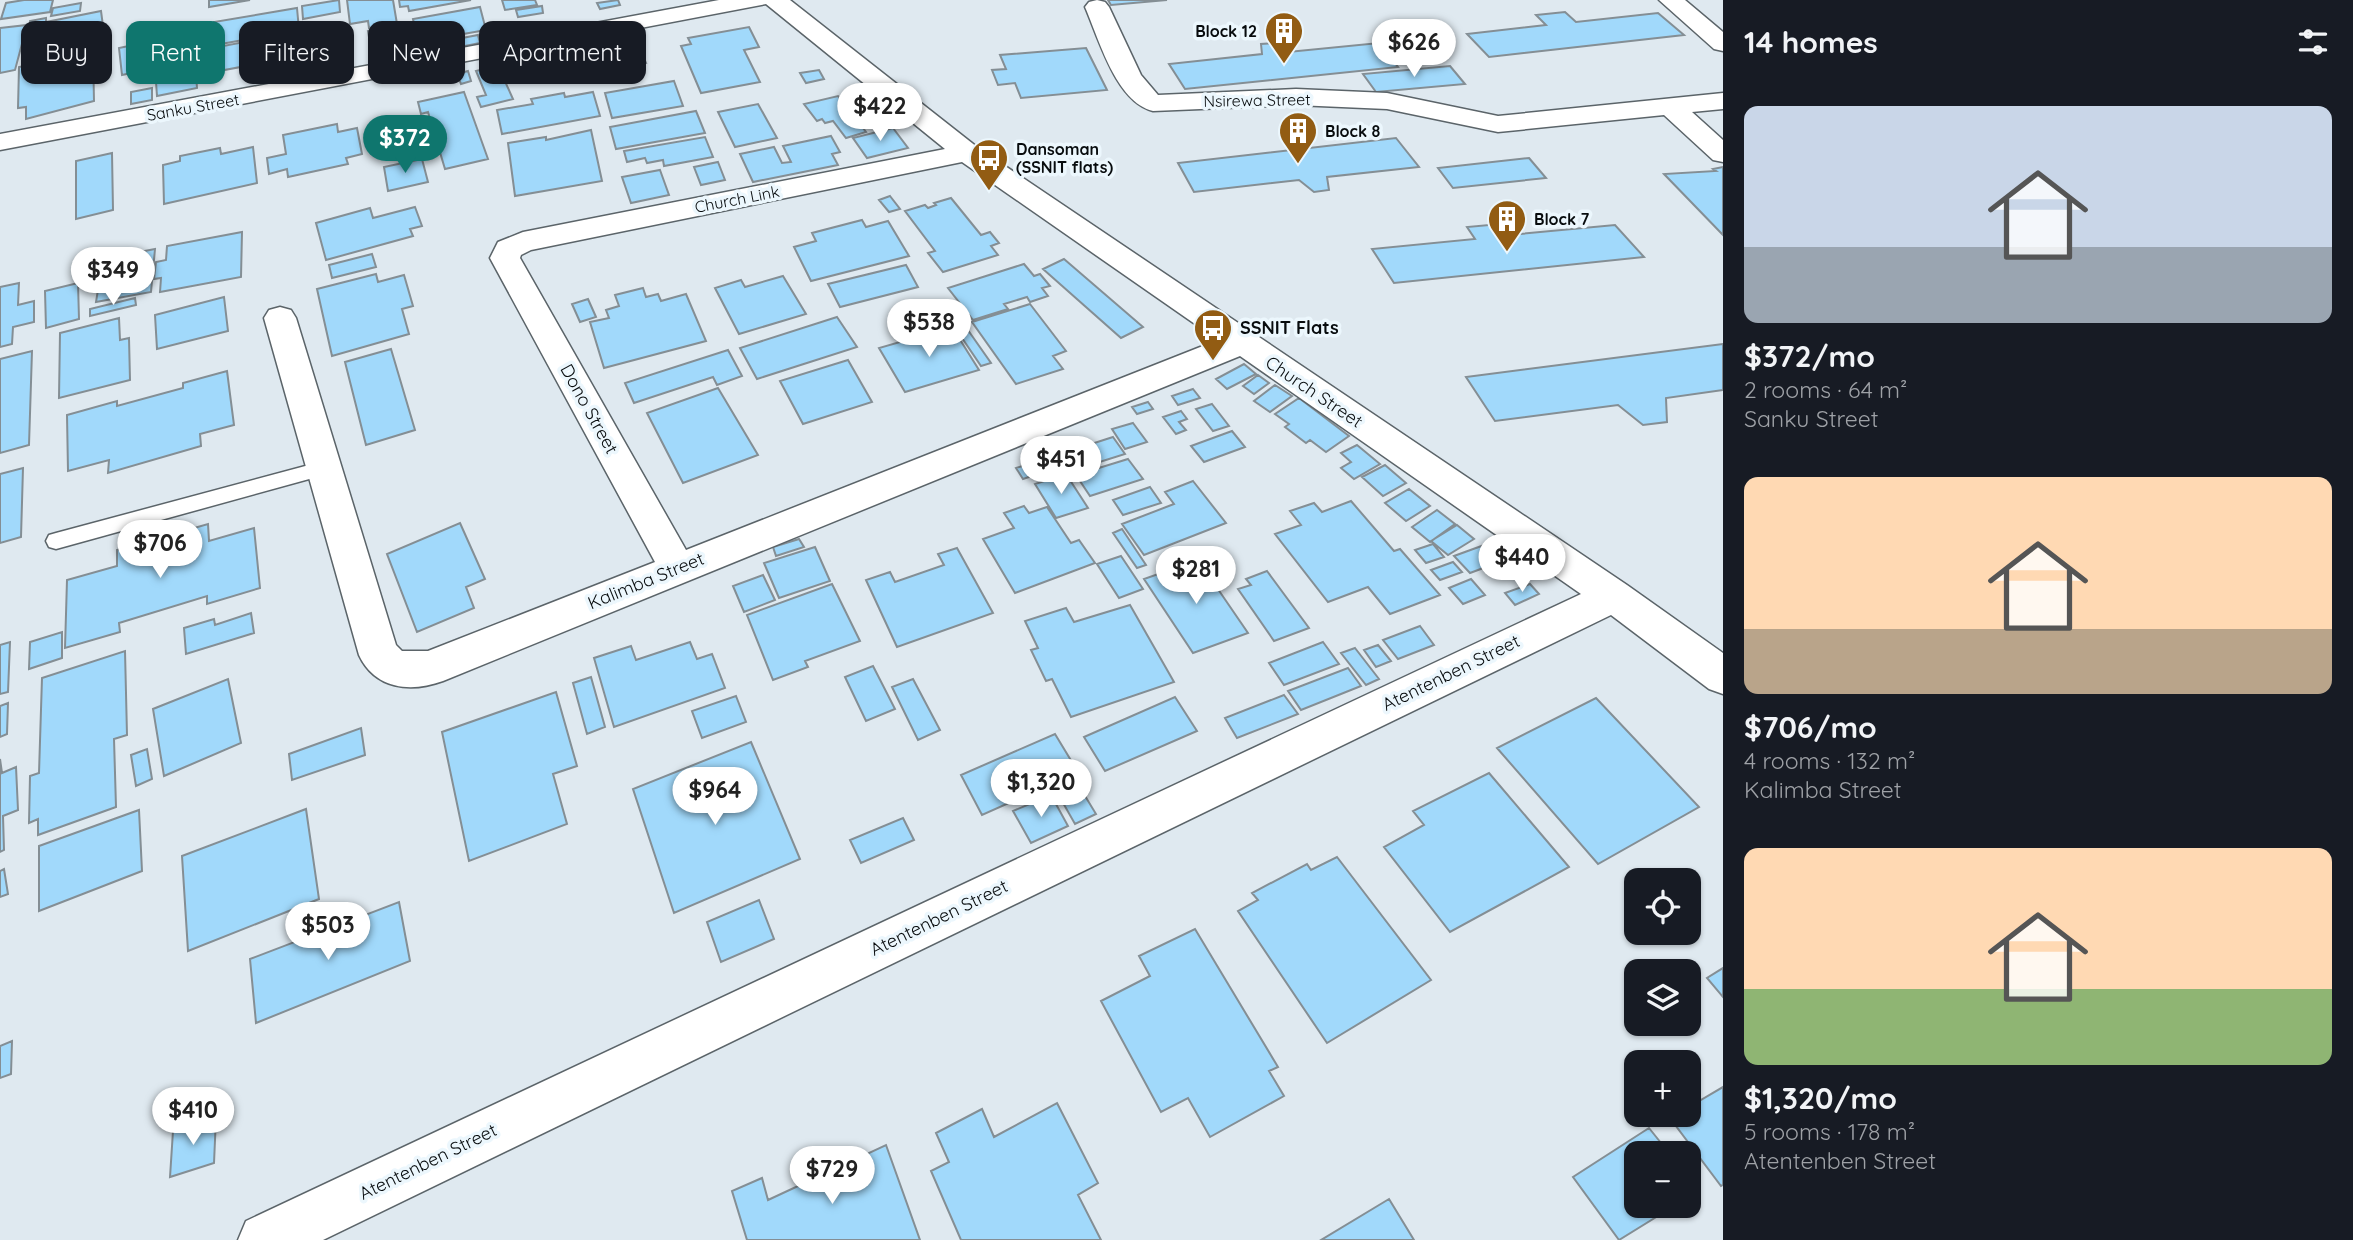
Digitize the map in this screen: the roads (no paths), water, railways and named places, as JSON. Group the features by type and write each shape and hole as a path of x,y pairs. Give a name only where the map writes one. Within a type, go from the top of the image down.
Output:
{"street":[{"name":"Sanku Street","path":"0,142 757,0"},
{"name":"Church Street","path":"775,0 967,153 1614,596 1723,676"},
{"path":"1671,0 1723,44"},
{"name":"Nsirewa Street","path":"1097,7 1129,75 1146,100 1153,103 1296,97 1387,101 1498,124 1723,101"},
{"path":"1669,105 1723,154"},
{"name":"Church Link","path":"509,249 523,242 967,153"},
{"name":"Dono Street","path":"509,249 505,258 677,568"},
{"name":"Kalimba Street","path":"280,318 379,655 394,669 429,669 1241,343"},
{"name":"Atentenben Street","path":"265,1240 1614,596"}],"lane":[{"path":"56,541 324,468"}],"place":[{"name":"Block 12","path":"1284,65"},
{"name":"Block 8","path":"1298,165"},
{"name":"Dansoman (SSNIT flats)","path":"989,192"},
{"name":"Block 7","path":"1507,253"},
{"name":"SSNIT Flats","path":"1213,362"}]}
